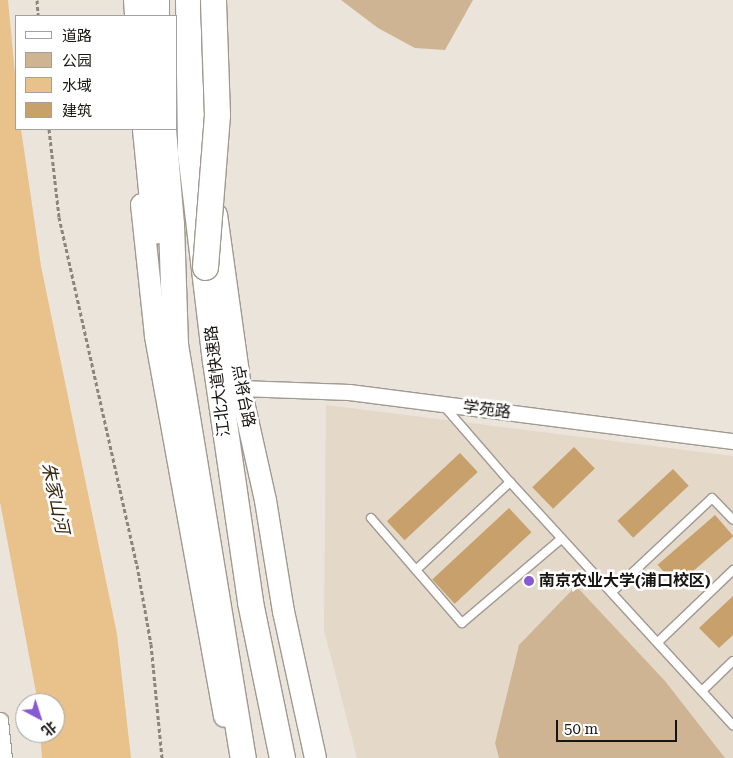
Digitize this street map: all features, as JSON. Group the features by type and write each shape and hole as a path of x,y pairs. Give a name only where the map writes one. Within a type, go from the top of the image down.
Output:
{"highway":[{"path":"136,0 137,15"},
{"path":"156,0 156,15"},
{"name":"江北大道快速路","path":"188,0 190,152 227,455 250,602 282,758"},
{"path":"205,267 218,115 213,0"},
{"path":"145,130 155,233 243,758"},
{"path":"163,130 171,224 174,344"}],"main road":[{"path":"128,0 128,15"},
{"name":"点将台路","path":"200,0 200,91 240,388 265,500 282,611 315,758"},
{"path":"136,130 143,235 155,336 232,758"}],"street":[{"name":"学苑路","path":"240,388 349,392 733,442"},
{"path":"0,720 4,758"}],"lane":[{"path":"443,405 561,539 704,690 733,725"},
{"path":"416,570 510,482"},
{"path":"612,592 712,498 733,520"},
{"path":"371,518 462,624 561,539"},
{"path":"658,642 733,570"},
{"path":"704,690 733,661"}],"path":[{"path":"37,0 38,15"},
{"path":"49,130 59,217 138,565 150,644 162,758"}],"shaded area":[{"name":"南京农业大学(浦口校区)","path":"326,405 733,456 733,758 357,758 324,630"}],"green space":[{"path":"341,0 473,0 445,50 415,48 378,28"},
{"path":"576,586 665,681 725,758 499,758 495,743 519,645"}],"water":[{"name":"朱家山河","path":"0,0 8,0 15,74 15,130 21,130 41,266 117,634 131,758 42,758 41,743 65,743 65,693 36,693 0,502"}],"building":[{"path":"574,447 595,469 553,509 532,487"},
{"path":"460,453 478,472 405,540 387,521"},
{"path":"673,469 689,486 633,538 617,521"},
{"path":"509,508 532,532 455,604 432,580"},
{"path":"715,515 733,536 676,586 658,565"},
{"path":"733,596 733,635 719,648 699,628"}],"place":[{"name":"南京农业大学(浦口校区)","path":"529,581"}]}
